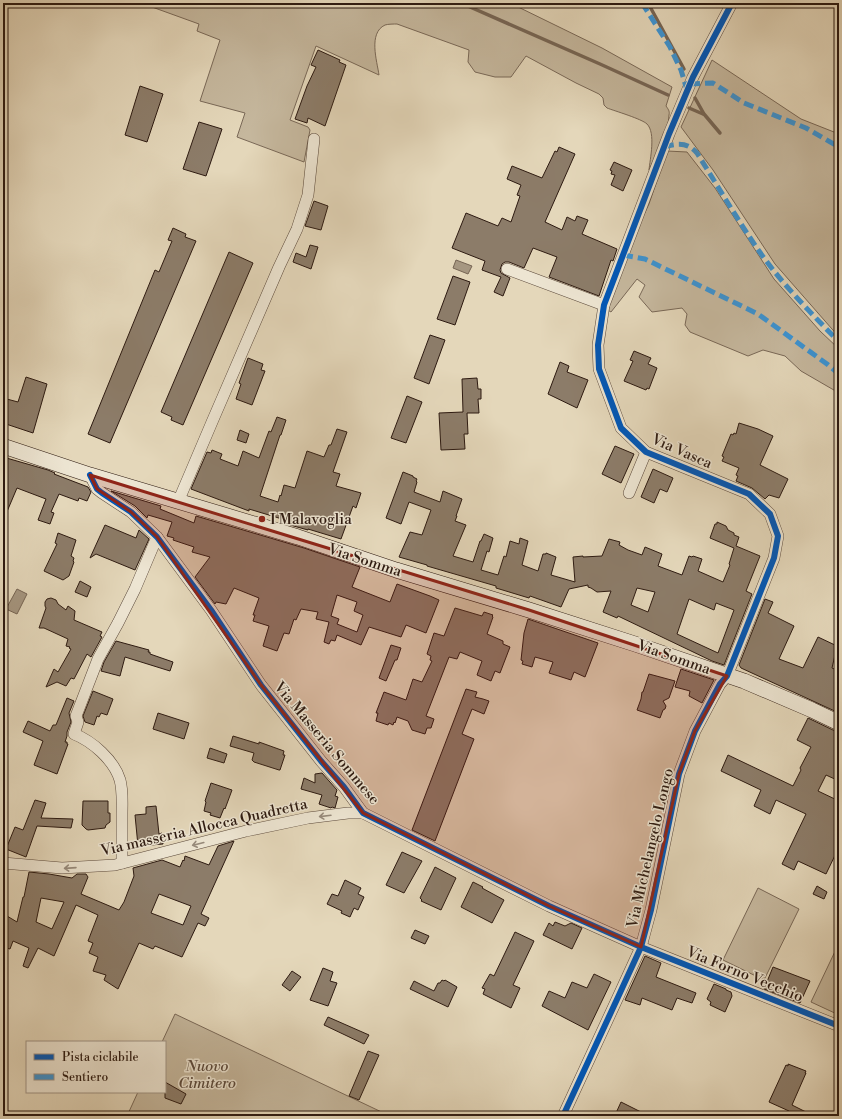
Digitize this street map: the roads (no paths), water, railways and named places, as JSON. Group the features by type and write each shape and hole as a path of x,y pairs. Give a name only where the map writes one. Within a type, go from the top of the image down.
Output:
{"street":[{"name":"Via Vasca","path":"727,676 774,558 778,536 770,514 749,494 646,452 621,428 599,369 598,345 604,305 669,134 693,77 732,3"},
{"path":"178,502 279,267 297,229 308,195 314,139"},
{"path":"507,268 604,305"},
{"name":"Via Somma","path":"3,446 90,475 298,537 396,570 656,650 744,681 839,723"},
{"path":"628,493 646,452"},
{"name":"Via Masseria Sommese","path":"90,475 97,489 131,512 157,537 211,610 261,685 321,761 344,787 363,813 549,906 641,947"},
{"path":"122,863 122,799 120,780 112,765 93,744 74,734 78,722 76,716 98,659 135,589 157,537"},
{"name":"Via Michelangelo Longo","path":"563,1116 641,947 651,910 679,774 695,731 720,684 727,676"},
{"name":"Via masseria Allocca Quadretta","path":"3,864 62,868 115,865 246,831 308,818 348,813 363,813"},
{"name":"Via Forno Vecchio","path":"641,947 839,1026"}],"waterway":[{"path":"461,3 668,95"},
{"path":"648,3 684,69"},
{"path":"695,98 704,114 720,133"},
{"path":"689,108 703,114"}],"place":[{"name":"I Malavoglia","path":"262,519"}],"park label":[{"name":"Nuovo Cimitero","path":"207,1074"}]}
